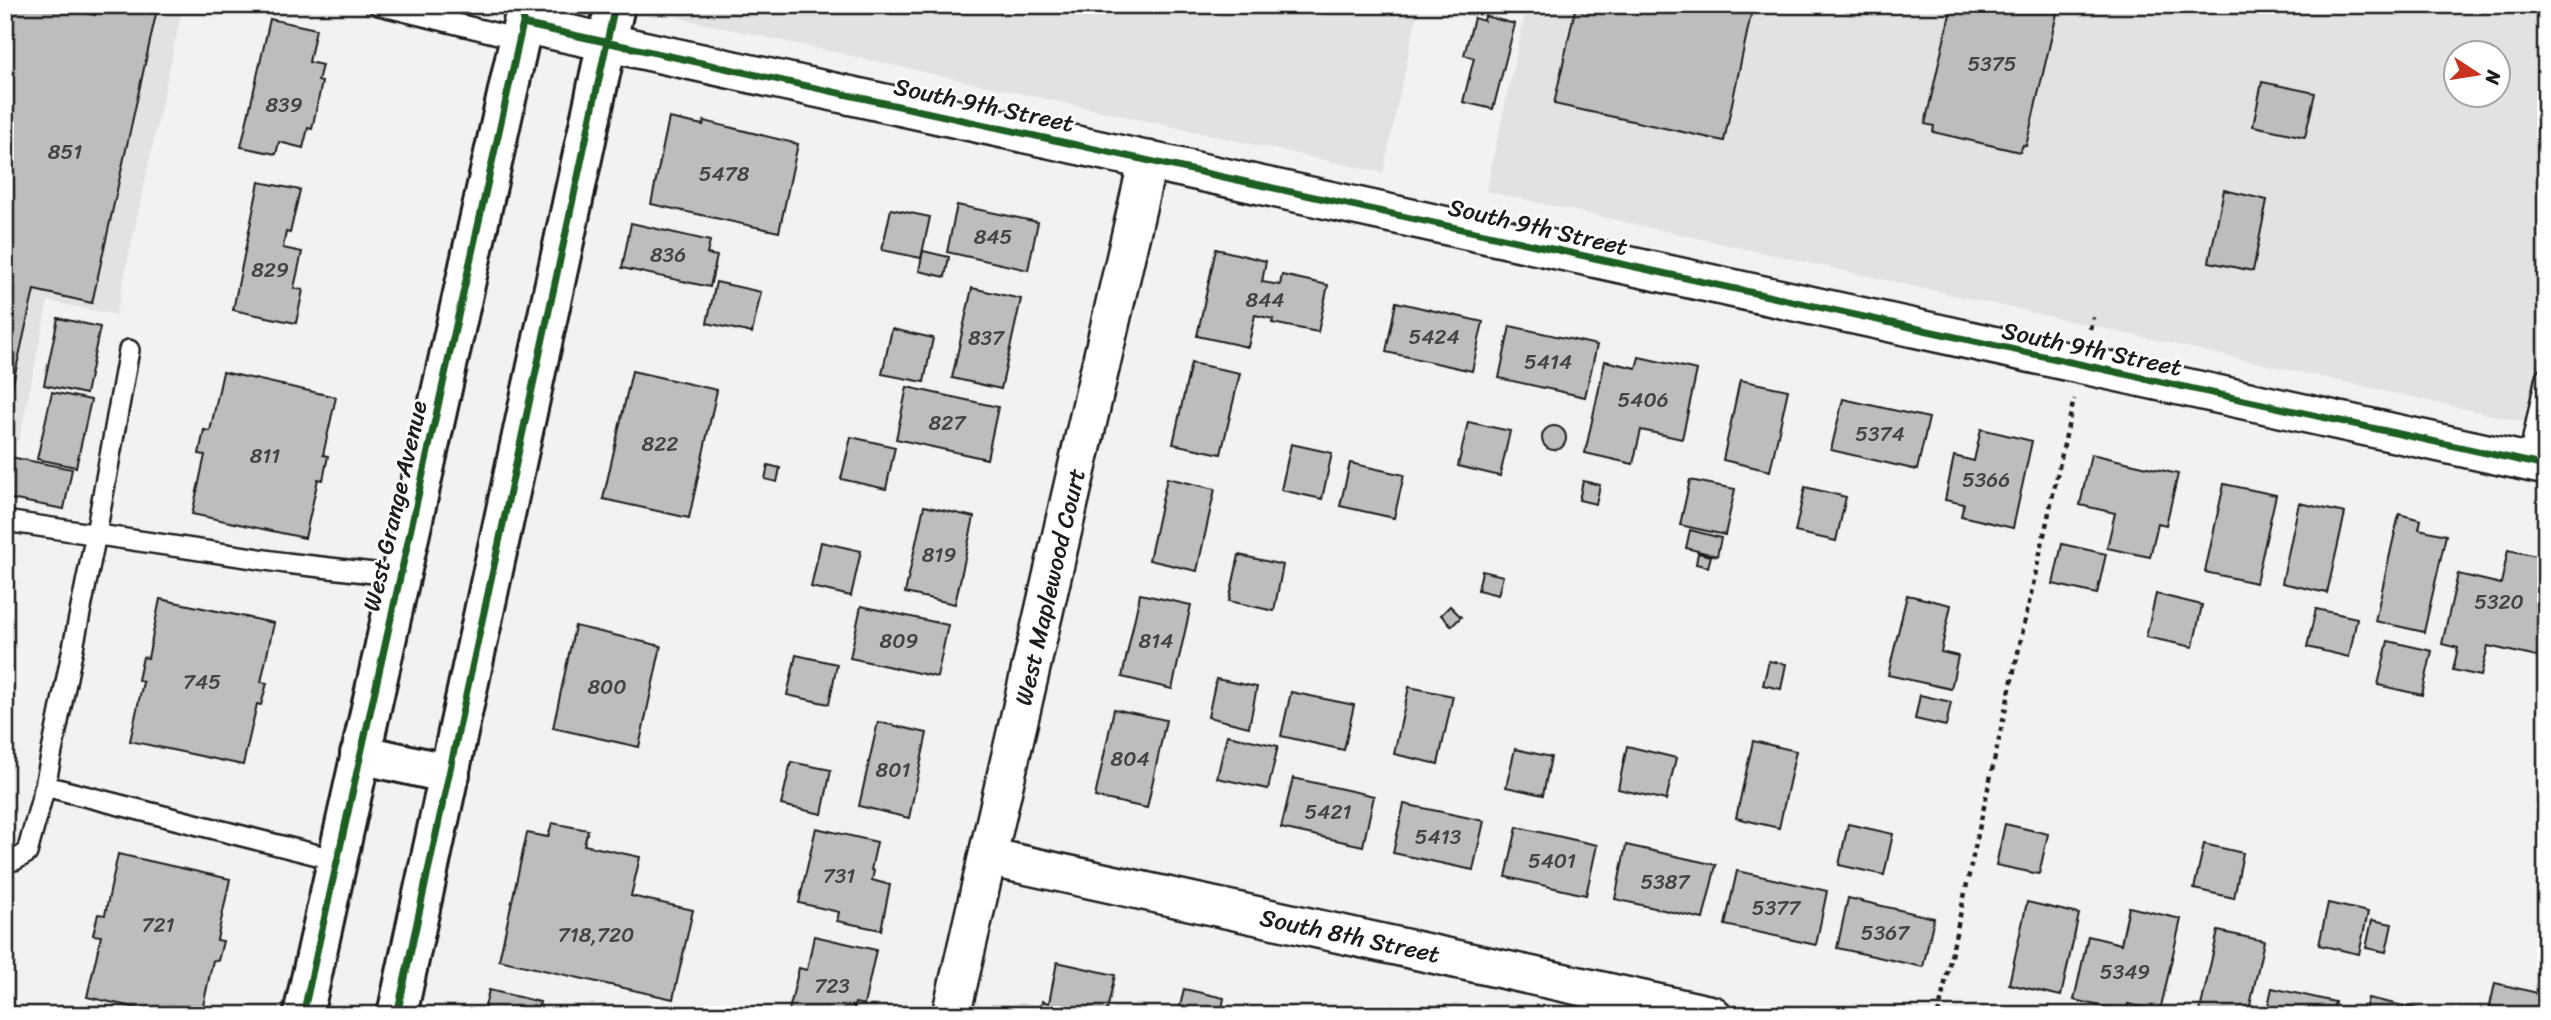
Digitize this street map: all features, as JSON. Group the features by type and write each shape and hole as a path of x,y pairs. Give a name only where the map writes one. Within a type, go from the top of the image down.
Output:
{"street":[{"path":"397,1015 615,5"},
{"name":"South 9th Street","path":"523,22 608,43 2537,464"},
{"name":"West Grange Avenue","path":"303,1015 523,22"},
{"name":"West Maplewood Court","path":"951,1015 1148,160"},
{"path":"360,754 450,774"},
{"name":"South 8th Street","path":"988,857 1712,1015"}],"lane":[{"path":"379,5 523,22"},
{"path":"5,858 15,860 27,853 45,786 96,534 129,350"},
{"path":"2537,464 2546,377"},
{"path":"5,522 286,563 400,576"},
{"path":"45,786 337,860"}],"path":[{"path":"1938,1015 2092,317"}],"shaded area":[{"path":"5,5 183,5 116,315 48,301 19,441 5,438"},
{"path":"651,5 1419,5 1383,173 688,20 654,9"},
{"path":"1527,5 2546,5 2546,427 1486,191"}],"building":[{"path":"5,5 51,5 95,15 97,5 158,5 92,303 34,290 5,418"},
{"path":"1576,5 1753,5 1724,141 1554,104"},
{"path":"1952,5 2059,5 2026,146 2023,145 2020,152 1933,132 1934,126 1925,124"},
{"path":"1485,16 1515,24 1493,109 1463,102 1474,58 1464,55 1474,18 1484,21"},
{"path":"270,19 316,29 309,62 322,65 318,81 322,82 312,129 308,128 303,148 279,142 276,154 241,147"},
{"path":"2262,82 2315,93 2305,137 2253,126"},
{"path":"669,118 703,125 704,121 798,144 779,232 651,204"},
{"path":"259,182 300,190 290,233 286,232 283,248 302,252 294,288 303,290 296,323 233,310"},
{"path":"2224,190 2267,200 2253,271 2209,262"},
{"path":"957,205 1038,222 1028,270 947,252"},
{"path":"891,209 930,217 921,258 882,250"},
{"path":"631,223 710,241 707,254 717,256 710,287 622,268"},
{"path":"1216,249 1266,261 1262,282 1280,285 1282,275 1328,285 1318,332 1272,323 1273,319 1255,315 1248,347 1197,336"},
{"path":"923,251 949,257 945,277 919,271"},
{"path":"716,282 761,292 752,333 707,323"},
{"path":"972,288 1021,299 1001,389 952,378"},
{"path":"1396,302 1483,322 1472,371 1386,352"},
{"path":"58,318 100,327 86,394 44,385"},
{"path":"1510,326 1597,345 1585,397 1499,378"},
{"path":"892,329 933,338 924,382 882,374"},
{"path":"1639,357 1697,370 1682,439 1641,430 1633,464 1585,453 1605,361 1636,368"},
{"path":"1191,363 1240,373 1221,454 1173,444"},
{"path":"632,371 717,390 689,518 603,499"},
{"path":"223,372 336,397 323,455 328,456 323,480 318,479 305,538 192,514 205,455 199,454 204,430 210,431"},
{"path":"1740,380 1788,390 1770,471 1723,460"},
{"path":"907,387 998,407 987,459 896,439"},
{"path":"52,392 91,400 76,467 37,459"},
{"path":"1843,399 1929,418 1917,470 1831,450"},
{"path":"1468,422 1510,431 1500,476 1458,466"},
{"path":"1554,426 1563,429 1566,438 1563,447 1554,450 1545,447 1542,438 1545,429"},
{"path":"1981,429 2032,441 2013,528 1961,516 1964,504 1945,500 1954,456 1974,461"},
{"path":"851,437 895,447 886,489 841,479"},
{"path":"1291,444 1332,453 1322,499 1281,490"},
{"path":"2091,454 2178,474 2166,525 2158,523 2150,557 2107,548 2115,513 2080,505"},
{"path":"5,456 72,469 64,509 5,498"},
{"path":"1350,463 1404,475 1394,518 1340,506"},
{"path":"768,465 780,468 777,482 765,479"},
{"path":"1167,478 1215,489 1197,571 1149,560"},
{"path":"1690,480 1735,489 1725,535 1680,525"},
{"path":"1583,481 1600,485 1596,504 1579,500"},
{"path":"2224,484 2276,495 2256,583 2205,572"},
{"path":"1805,487 1846,497 1836,541 1795,532"},
{"path":"2299,503 2345,513 2327,593 2282,583"},
{"path":"924,506 974,517 955,604 905,593"},
{"path":"2399,514 2421,520 2419,529 2446,535 2424,632 2375,621"},
{"path":"1690,530 1721,538 1717,556 1686,548"},
{"path":"821,542 861,551 851,596 811,587"},
{"path":"2062,544 2106,554 2097,594 2053,584"},
{"path":"2508,550 2546,558 2546,619 2537,657 2488,646 2481,676 2453,670 2458,648 2442,644 2458,574 2501,584"},
{"path":"1698,553 1711,556 1708,567 1696,564"},
{"path":"1239,555 1283,565 1274,611 1229,601"},
{"path":"1482,571 1503,576 1498,595 1478,590"},
{"path":"1140,594 1191,605 1172,689 1122,677"},
{"path":"2156,594 2202,605 2193,647 2146,637"},
{"path":"1907,595 1951,605 1941,652 1958,656 1951,689 1888,675"},
{"path":"160,599 274,623 261,682 267,683 261,705 257,704 243,765 130,741 143,682 138,680 143,657 148,658"},
{"path":"861,606 948,625 937,677 850,658"},
{"path":"1450,606 1461,617 1452,626 1441,615"},
{"path":"2316,609 2357,618 2349,657 2307,647"},
{"path":"575,626 661,646 639,747 553,728"},
{"path":"2388,641 2432,651 2422,695 2378,685"},
{"path":"796,655 837,664 829,704 787,695"},
{"path":"1769,661 1786,664 1781,689 1763,685"},
{"path":"1216,679 1257,687 1249,727 1208,717"},
{"path":"1409,687 1453,696 1438,764 1394,754"},
{"path":"1291,692 1354,705 1344,750 1281,736"},
{"path":"1920,695 1951,702 1946,726 1915,719"},
{"path":"1114,709 1166,720 1147,808 1095,797"},
{"path":"878,722 927,733 909,818 859,806"},
{"path":"1227,735 1278,746 1268,789 1217,778"},
{"path":"1753,741 1796,751 1779,828 1736,818"},
{"path":"1627,746 1676,758 1666,800 1618,789"},
{"path":"1515,749 1551,757 1543,795 1506,787"},
{"path":"791,762 831,770 822,814 781,805"},
{"path":"1293,778 1374,796 1363,846 1281,828"},
{"path":"1404,804 1484,821 1473,870 1393,853"},
{"path":"552,823 588,830 584,845 640,857 631,896 693,910 673,999 499,960 527,833 548,837"},
{"path":"1848,824 1893,834 1884,875 1839,865"},
{"path":"2005,824 2048,834 2039,874 1996,865"},
{"path":"1517,827 1597,845 1586,895 1506,877"},
{"path":"816,828 877,842 871,870 874,871 872,880 890,885 881,930 837,921 839,912 799,903"},
{"path":"2204,844 2243,853 2234,898 2194,889"},
{"path":"1626,845 1716,865 1703,919 1615,899"},
{"path":"118,854 230,879 217,940 223,941 218,961 213,960 201,1015 169,1015 87,997 101,936 93,935 98,914 105,915"},
{"path":"1737,871 1827,891 1816,945 1725,925"},
{"path":"1848,898 1934,918 1923,967 1837,948"},
{"path":"2027,902 2079,914 2061,996 2009,984"},
{"path":"2328,903 2368,912 2359,954 2319,945"},
{"path":"2129,907 2181,919 2160,1011 2128,1004 2126,1012 2074,1000 2088,936 2121,944"},
{"path":"2372,920 2392,924 2386,952 2366,948"},
{"path":"2218,931 2264,941 2248,1015 2199,1015"},
{"path":"814,936 876,950 864,1005 855,1003 852,1015 788,1015 799,968 807,970"},
{"path":"1057,962 1115,975 1106,1015 1039,1015 1042,1001 1049,1003"},
{"path":"2495,983 2546,995 2541,1015 2488,1015"},
{"path":"2272,988 2335,1002 2332,1015 2266,1015"},
{"path":"1184,989 1224,998 1222,1009 1249,1015 1178,1015"},
{"path":"489,990 540,1002 537,1015 483,1015"},
{"path":"2368,998 2444,1015 2364,1015"}],"cycle path":[{"path":"303,1015 527,5"},
{"path":"397,1015 615,5"},
{"path":"523,24 2546,466"}]}
